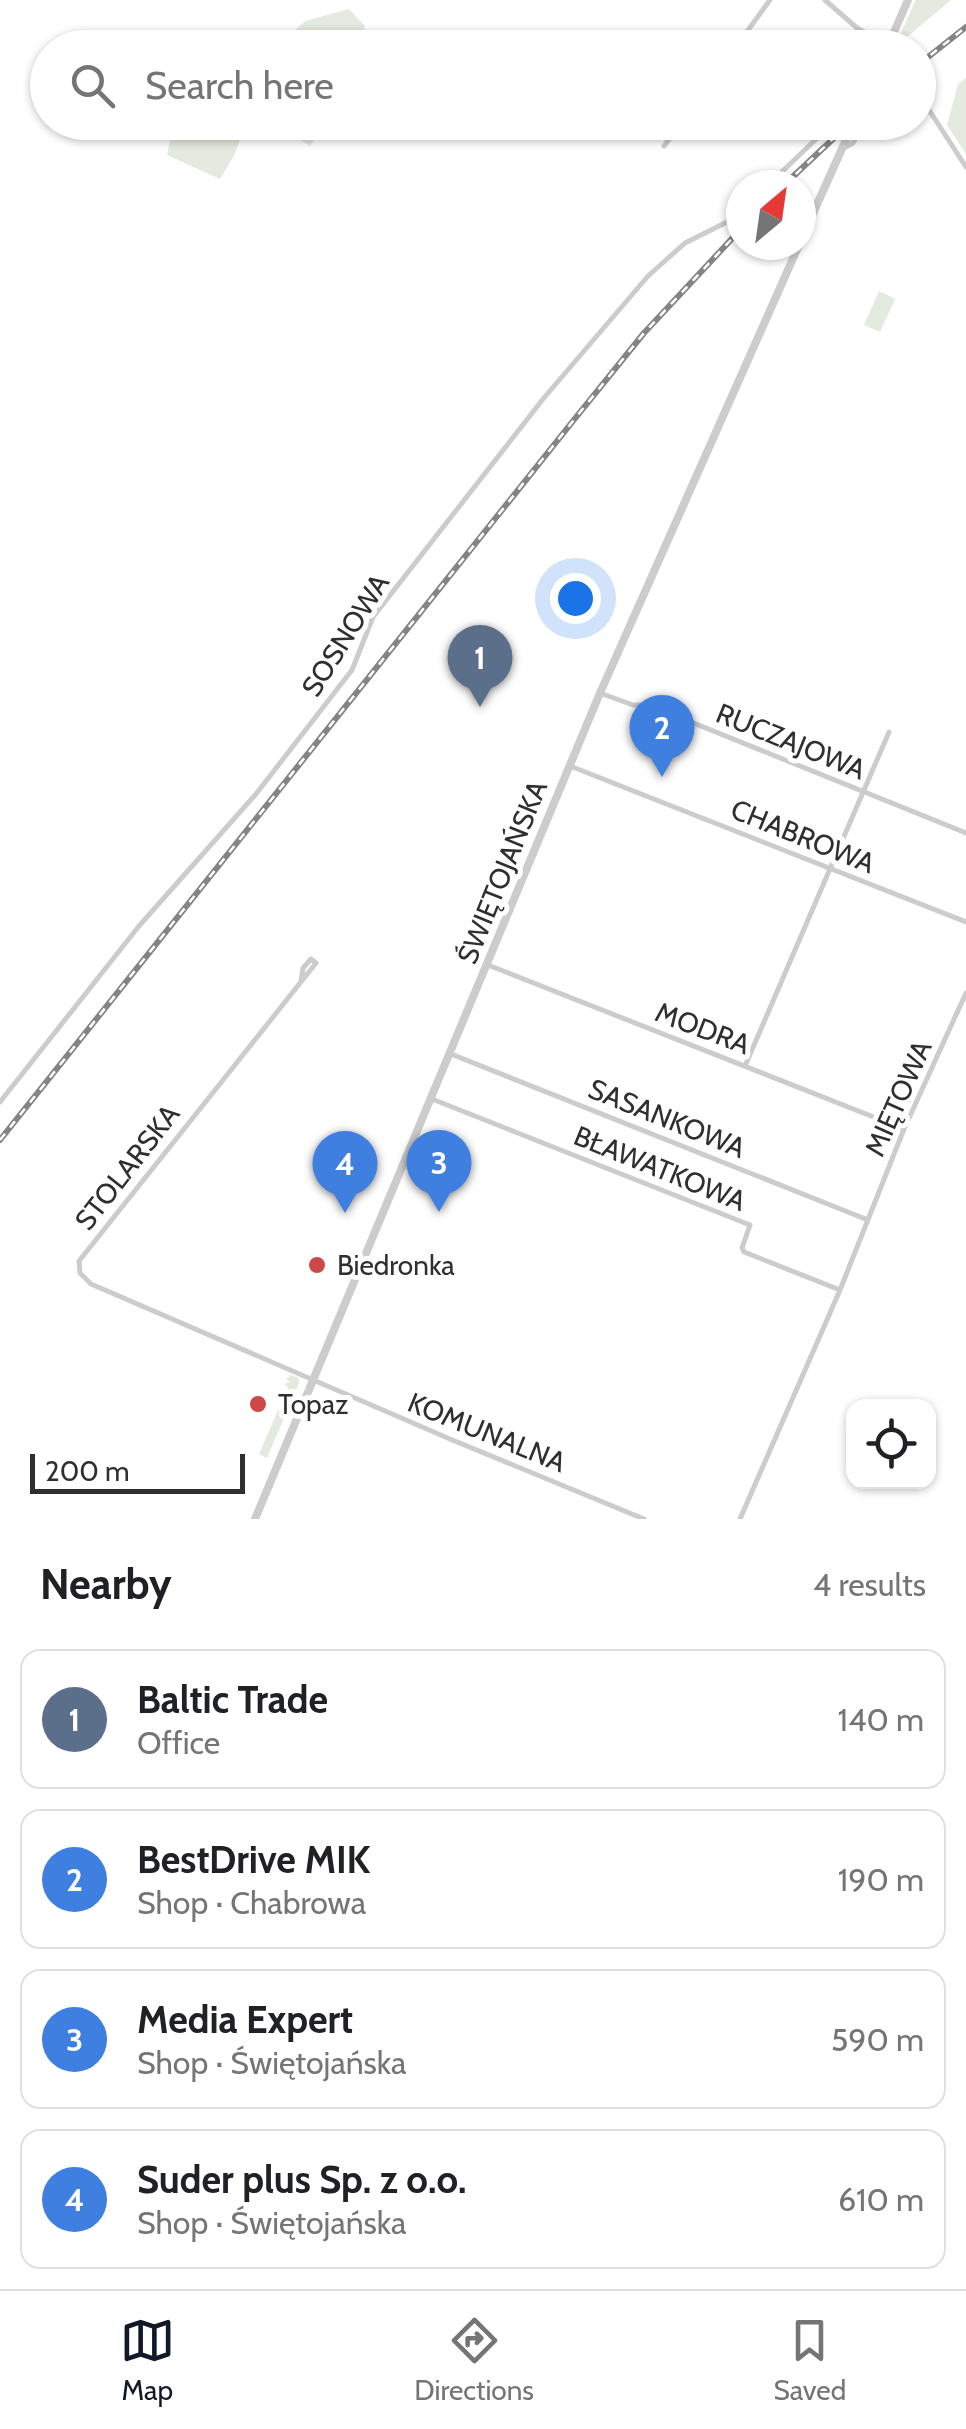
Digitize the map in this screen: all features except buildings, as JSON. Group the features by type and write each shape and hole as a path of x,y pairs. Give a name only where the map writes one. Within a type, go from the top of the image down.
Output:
{"street":[{"path":"749,30 770,0"},
{"path":"825,0 860,30"},
{"path":"894,30 908,0"},
{"path":"936,121 966,167"},
{"path":"664,146 668,140"},
{"path":"784,170 815,140"},
{"name":"ŚWIĘTOJAŃSKA","path":"816,207 846,140"},
{"name":"ŚWIĘTOJAŃSKA","path":"842,149 856,140"},
{"name":"SOSNOWA","path":"0,1102 139,926 256,794 352,670 373,617 543,399 648,276 685,244 726,223"},
{"name":"ŚWIĘTOJAŃSKA","path":"256,1519 600,693 792,260"},
{"name":"RUCZAJOWA","path":"600,693 633,705 649,705 966,834"},
{"path":"745,1066 889,732"},
{"name":"CHABROWA","path":"570,766 966,922"},
{"name":"MODRA","path":"488,965 904,1129"},
{"name":"STOLARSKA","path":"301,981 79,1261 80,1273 91,1284 314,1381"},
{"name":"MIĘTOWA","path":"740,1519 966,992"},
{"name":"SASANKOWA","path":"451,1054 868,1220"},
{"name":"BŁAWATKOWA","path":"432,1099 750,1225 744,1252 840,1290"},
{"name":"KOMUNALNA","path":"314,1381 644,1519"}],"shaded area":[{"path":"951,0 915,30 902,30 915,1"},
{"path":"349,9 365,26 363,30 295,30 305,21"},
{"path":"966,78 966,154 947,125 958,84"},
{"path":"170,140 240,140 220,179 167,155"},
{"path":"879,291 895,299 880,332 864,325"},
{"path":"291,1375 299,1378 299,1383 267,1458 259,1454 288,1387 284,1384 290,1382 286,1379"}],"railway":[{"path":"936,51 966,27"},
{"path":"800,170 832,140"},
{"path":"0,1140 644,333 726,245"}],"place":[{"name":"Baltic Trade","path":"480,707"},
{"name":"BestDrive MIK","path":"662,777"},
{"name":"Media Expert","path":"439,1212"},
{"name":"Suder plus Sp. z o.o.","path":"345,1213"},
{"name":"Biedronka","path":"317,1265"},
{"name":"Topaz","path":"258,1404"}]}
